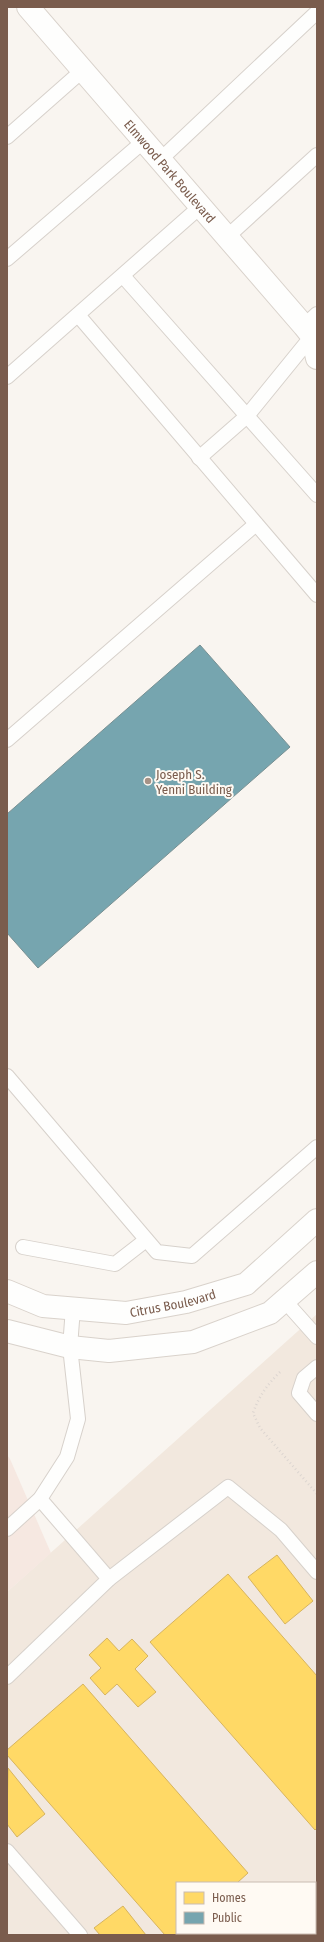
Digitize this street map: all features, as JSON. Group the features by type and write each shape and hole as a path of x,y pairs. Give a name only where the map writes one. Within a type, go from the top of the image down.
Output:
{"street":[{"name":"Elmwood Park Boulevard","path":"28,7 227,237 313,328 317,358"},
{"name":"Citrus Boulevard","path":"7,1291 42,1306 126,1313 186,1302 246,1284 317,1220"},
{"path":"7,1331 70,1347 109,1350 193,1342 270,1313 317,1272"}],"lane":[{"path":"161,159 317,12"},
{"path":"7,136 83,70"},
{"path":"7,259 144,140"},
{"path":"227,237 317,155"},
{"path":"7,377 201,206"},
{"path":"123,276 317,495"},
{"path":"78,315 317,595"},
{"path":"199,458 247,416 313,328"},
{"path":"7,740 256,524"},
{"path":"7,1076 157,1252 192,1256 317,1147"},
{"path":"23,1247 115,1264 146,1240"},
{"path":"284,1300 317,1338"},
{"path":"7,1529 40,1499 67,1457 78,1419 70,1347 73,1308"},
{"path":"317,1367 304,1378 299,1393 317,1414"},
{"path":"7,1677 109,1579 228,1487 281,1530 317,1572"},
{"path":"40,1499 109,1579"},
{"path":"7,1851 80,1935"}],"path":[{"path":"260,1428 317,1494"}],"shaded area":[{"path":"317,1314 317,1935 7,1935 7,1592"},
{"path":"7,1455 51,1553 7,1592"}],"building: Homes":[{"path":"277,1555 313,1601 285,1624 248,1577"},
{"path":"228,1574 317,1676 317,1828 315,1830 150,1642"},
{"path":"107,1638 119,1651 132,1639 148,1656 135,1669 156,1692 138,1707 117,1684 105,1695 90,1678 101,1668 89,1655"},
{"path":"83,1684 248,1873 238,1882 176,1882 176,1934 178,1934 165,1935 7,1755 7,1750"},
{"path":"8,1768 45,1814 17,1837 7,1824"},
{"path":"123,1906 146,1935 100,1935 94,1928"},
{"path":"317,1912 317,1935 312,1935 311,1934 316,1934"}],"building: Public":[{"name":"Joseph S. Yenni Building","path":"200,645 290,747 38,968 7,933 7,814"}],"place":[{"name":"Joseph S. Yenni Building","path":"148,781"}]}
